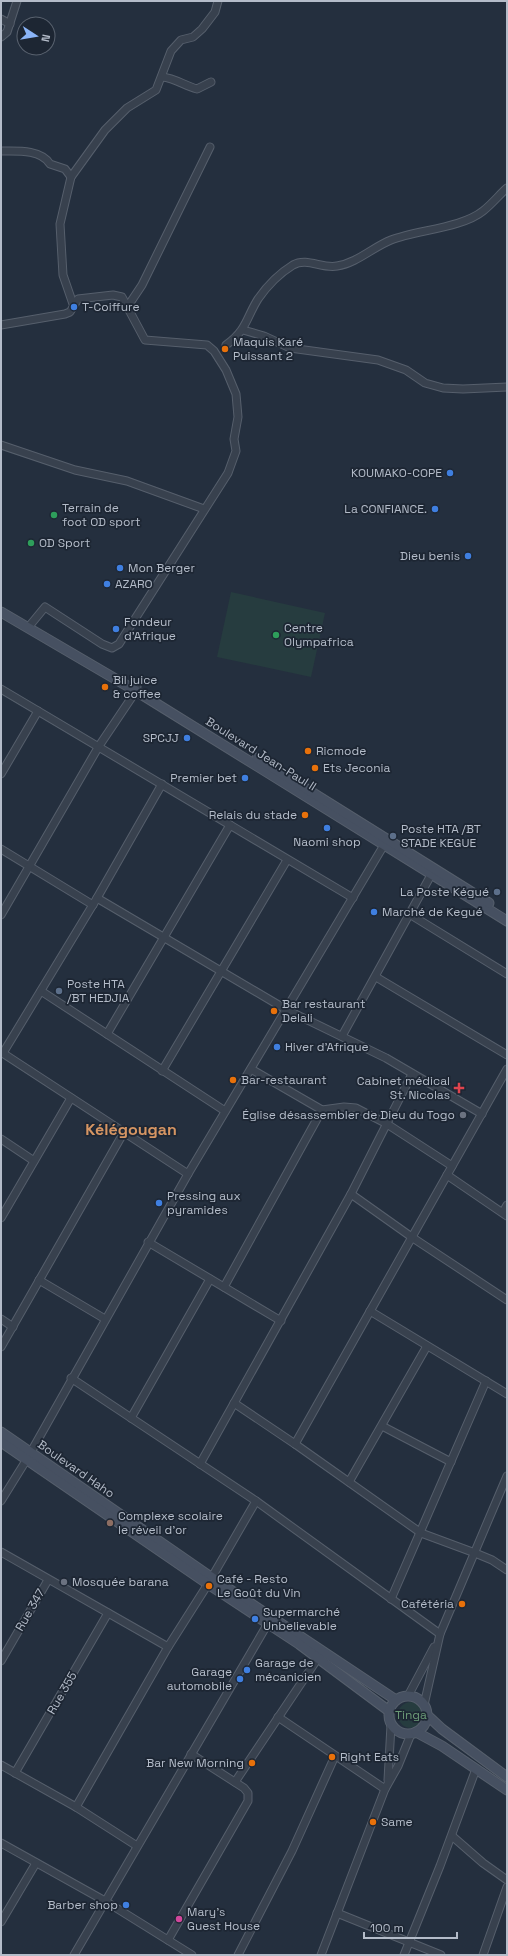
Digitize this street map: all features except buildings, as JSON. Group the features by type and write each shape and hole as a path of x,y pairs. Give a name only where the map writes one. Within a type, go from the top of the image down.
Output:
{"main road":[{"name":"Boulevard Jean-Paul II","path":"1,606 507,914"},
{"name":"Boulevard Jean-Paul II","path":"1,612 137,688 431,875 507,921"},
{"name":"Boulevard Haho","path":"1,1432 28,1456"},
{"name":"Boulevard Haho","path":"1,1442 28,1456 210,1581 396,1700"},
{"name":"Boulevard Haho","path":"210,1581 267,1625 318,1658 389,1711"},
{"path":"507,1777 448,1734 427,1715 424,1705 419,1700 408,1696 396,1700 389,1711 391,1725 400,1732 413,1733 442,1746 507,1790"},
{"path":"413,1733 424,1725 427,1715"}],"street":[{"path":"1,37 7,32 17,1"},
{"path":"73,304 63,275 60,224 71,177 105,130 127,108 156,90 171,51 181,40 193,37 202,29 215,12 218,1"},
{"path":"1,20 10,24"},
{"path":"162,77 171,78 186,87 198,89 211,82"},
{"path":"128,306 142,285 210,148"},
{"path":"1,150 32,152 47,159 50,164 65,169 71,177"},
{"path":"226,345 243,330 259,298 279,276 295,264 308,262 324,267 338,266 355,260 375,247 393,240 472,217 483,212 507,188"},
{"path":"1,325 65,314 70,312 73,304 78,299 113,295 122,297 145,340 207,345 214,351 232,381 236,394 238,416 234,439 236,451 228,473 119,644 112,648 102,644 45,607 31,624"},
{"path":"243,330 264,336 290,348 378,360 406,370 425,383 443,388 463,389 507,387"},
{"path":"1,445 76,470 127,481 204,509"},
{"path":"1,915 99,746 137,688"},
{"path":"1,689 353,898"},
{"path":"1,774 38,711"},
{"path":"162,784 93,905 2,1053 188,1174"},
{"path":"107,1034 230,826"},
{"path":"1,1501 28,1456 148,1242 384,845"},
{"path":"1,849 93,905"},
{"path":"162,1070 287,860"},
{"path":"342,1036 411,915 431,875"},
{"path":"97,898 286,1010 342,1036 482,1114"},
{"path":"411,915 507,974"},
{"path":"376,977 507,1055"},
{"path":"41,991 225,1111"},
{"path":"251,1069 322,1110 344,1107 356,1108 387,1124 452,1166"},
{"path":"295,1444 413,1238 507,1069"},
{"path":"200,1464 351,1194 412,1074"},
{"path":"1,1218 71,1098"},
{"path":"224,1287 322,1110"},
{"path":"1,1347 124,1132"},
{"path":"1,1138 34,1161"},
{"path":"447,1175 505,1214 507,1205"},
{"path":"351,1194 413,1238 507,1300"},
{"path":"148,1242 281,1321"},
{"path":"131,1418 210,1279"},
{"path":"39,1280 105,1319"},
{"path":"370,1311 507,1394"},
{"path":"1,1319 13,1327"},
{"path":"349,1482 427,1346"},
{"path":"71,1378 256,1501 391,1599 439,1637"},
{"path":"391,1599 486,1381"},
{"path":"234,1403 295,1444 420,1533 492,1560 507,1570"},
{"path":"382,1426 451,1462"},
{"path":"408,1696 439,1637 507,1476"},
{"path":"76,1807 168,1647 210,1581 256,1501"},
{"path":"1,1552 168,1647"},
{"name":"Rue 347","path":"1,1661 48,1580"},
{"name":"Rue 355","path":"15,1773 108,1613"},
{"path":"75,1954 267,1625"},
{"path":"424,1705 430,1686 439,1637"},
{"path":"235,1782 318,1658"},
{"path":"278,1717 335,1756 387,1786"},
{"path":"387,1786 391,1725"},
{"path":"321,1955 387,1786 413,1733"},
{"path":"168,1940 248,1801 248,1793 244,1788 191,1754"},
{"path":"238,1955 292,1851 335,1756"},
{"path":"1,1765 76,1807 137,1846"},
{"path":"404,1955 452,1836 476,1769"},
{"path":"452,1836 483,1863 507,1880"},
{"path":"1,1843 106,1901 192,1955"},
{"path":"1,1922 36,1863"},
{"path":"483,1955 507,1887"},
{"path":"337,1913 441,1955"}],"green space":[{"path":"231,592 325,613 311,677 217,657"},
{"name":"Tinga","path":"411,1702 420,1706 424,1715 420,1724 411,1728 402,1724 398,1715 402,1706"}],"place":[{"name":"T-Coiffure","path":"74,307"},
{"name":"Maquis Karé Puissant 2","path":"225,349"},
{"name":"KOUMAKO-COPE","path":"450,473"},
{"name":"La CONFIANCE.","path":"435,509"},
{"name":"Terrain de foot OD sport","path":"54,515"},
{"name":"OD Sport","path":"31,543"},
{"name":"Dieu benis","path":"468,556"},
{"name":"Mon Berger","path":"120,568"},
{"name":"AZARO","path":"107,584"},
{"name":"Fondeur d'Afrique","path":"116,629"},
{"name":"Centre Olympafrica","path":"276,635"},
{"name":"Bil juice & coffee","path":"105,687"},
{"name":"SPCJJ","path":"187,738"},
{"name":"Ricmode","path":"308,751"},
{"name":"Ets Jeconia","path":"315,768"},
{"name":"Premier bet","path":"245,778"},
{"name":"Relais du stade","path":"305,815"},
{"name":"Naomi shop","path":"327,828"},
{"name":"Poste HTA /BT STADE KEGUE","path":"393,836"},
{"name":"La Poste Kégué","path":"497,892"},
{"name":"Marché de Kegué","path":"374,912"},
{"name":"Poste HTA /BT HEDJIA","path":"59,991"},
{"name":"Bar restaurant Delali","path":"274,1011"},
{"name":"Hiver d'Afrique","path":"277,1047"},
{"name":"Bar-restaurant","path":"233,1080"},
{"name":"Cabinet médical St. Nicolas","path":"459,1088"},
{"name":"Église désassembler de Dieu du Togo","path":"463,1115"},
{"name":"Pressing aux pyramides","path":"159,1203"},
{"name":"Complexe scolaire le réveil d'or","path":"110,1523"},
{"name":"Mosquée barana","path":"64,1582"},
{"name":"Café - Resto Le Goût du Vin","path":"209,1586"},
{"name":"Cafétéria","path":"462,1604"},
{"name":"Supermarché Unbelievable","path":"255,1619"},
{"name":"Garage de mécanicien","path":"247,1670"},
{"name":"Garage automobile","path":"240,1679"},
{"name":"Right Eats","path":"332,1757"},
{"name":"Bar New Morning","path":"252,1763"},
{"name":"Same","path":"373,1822"},
{"name":"Barber shop","path":"126,1905"},
{"name":"Mary's Guest House","path":"179,1919"}],"district":[{"name":"Kélégougan","path":"131,1129"}]}
